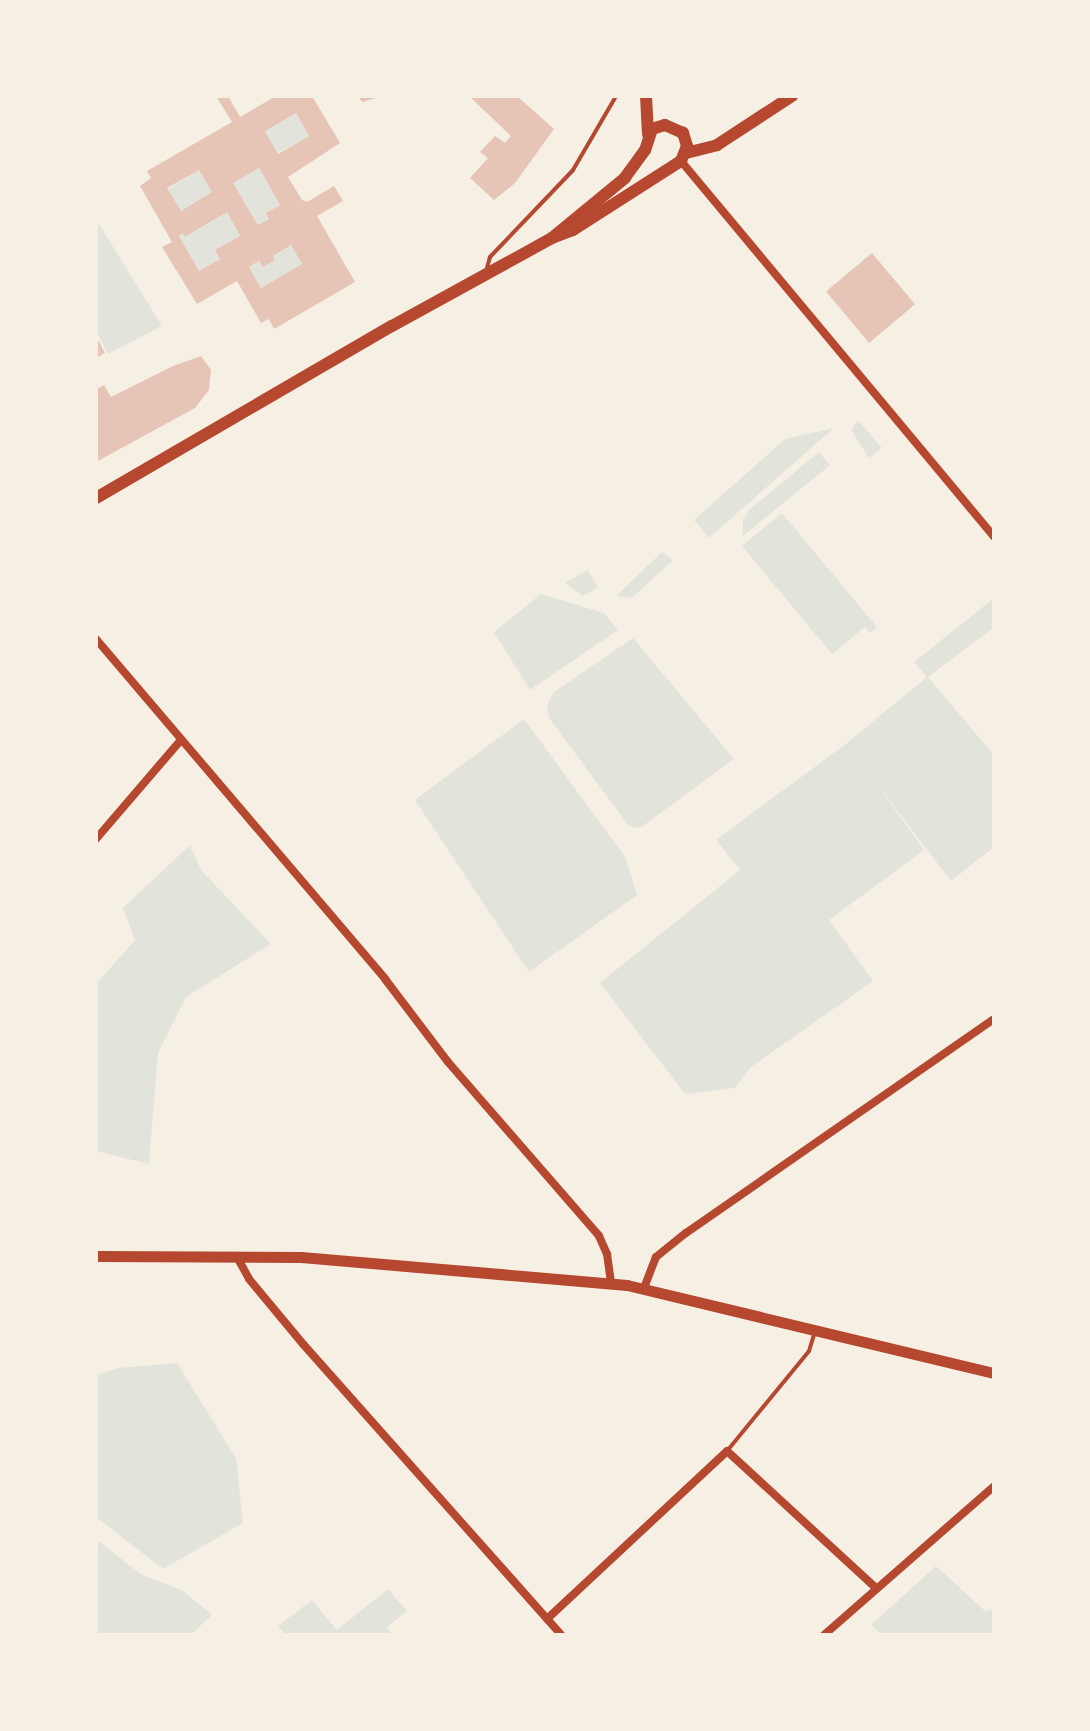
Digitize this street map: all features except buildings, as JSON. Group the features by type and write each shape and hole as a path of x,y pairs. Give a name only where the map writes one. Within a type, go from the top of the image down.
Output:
{"main road":[{"path":"96,498 370,339 552,238 625,178 645,150 648,134 646,96"},
{"path":"552,238 573,230 683,157 717,145 792,96"},
{"path":"648,134 665,125 678,129 686,139 683,157"},
{"path":"645,150 653,163 668,167"}],"street":[{"path":"683,157 994,537"},
{"path":"96,639 376,969 448,1062 599,1236 607,1254 611,1283"},
{"path":"96,839 181,740"},
{"path":"644,1288 656,1257 686,1233 994,1019"},
{"path":"96,1256 352,1260 611,1283 644,1288 994,1373"},
{"path":"237,1257 249,1279 303,1344 561,1635"},
{"path":"547,1619 727,1451 876,1588"},
{"path":"824,1635 994,1486"}],"lane":[{"path":"487,276 490,257 573,170 616,96"},
{"path":"727,1451 809,1351 815,1331"}],"shaded area":[{"path":"296,113 309,136 277,153 265,130"},
{"path":"259,168 280,205 266,213 269,219 258,225 233,183"},
{"path":"199,170 212,192 181,211 167,189"},
{"path":"227,212 240,236 215,250 220,259 199,271 179,236 183,233 186,237"},
{"path":"96,219 162,326 108,354 96,330"},
{"path":"291,245 302,264 261,288 249,267 259,261 263,267 275,260 273,256"},
{"path":"858,420 882,448 869,458 851,430"},
{"path":"834,428 709,538 694,520 785,439"},
{"path":"819,452 830,465 743,536 743,521 749,510"},
{"path":"782,513 877,627 870,633 865,627 832,654 742,546"},
{"path":"662,552 673,560 632,598 616,596"},
{"path":"588,570 598,588 583,596 565,583"},
{"path":"541,594 604,613 618,630 530,690 494,632"},
{"path":"994,598 994,627 928,677 994,755 994,847 951,881 871,776 924,850 829,920 873,981 751,1067 735,1088 685,1094 600,983 740,870 716,840 847,743 927,677 914,662"},
{"path":"633,638 734,759 640,828 629,826 549,718 547,705 554,692"},
{"path":"524,719 626,858 637,895 529,972 415,800"},
{"path":"190,845 201,870 271,944 186,997 158,1053 149,1164 96,1151 96,984 135,940 123,908"},
{"path":"177,1363 236,1458 243,1523 163,1569 96,1517 96,1375 118,1368"},
{"path":"96,1539 142,1575 182,1590 212,1615 191,1635 96,1635"},
{"path":"936,1566 985,1611 994,1609 994,1635 882,1635 871,1625"},
{"path":"388,1589 407,1611 387,1627 393,1635 286,1635 278,1626 312,1600 337,1630"}]}
